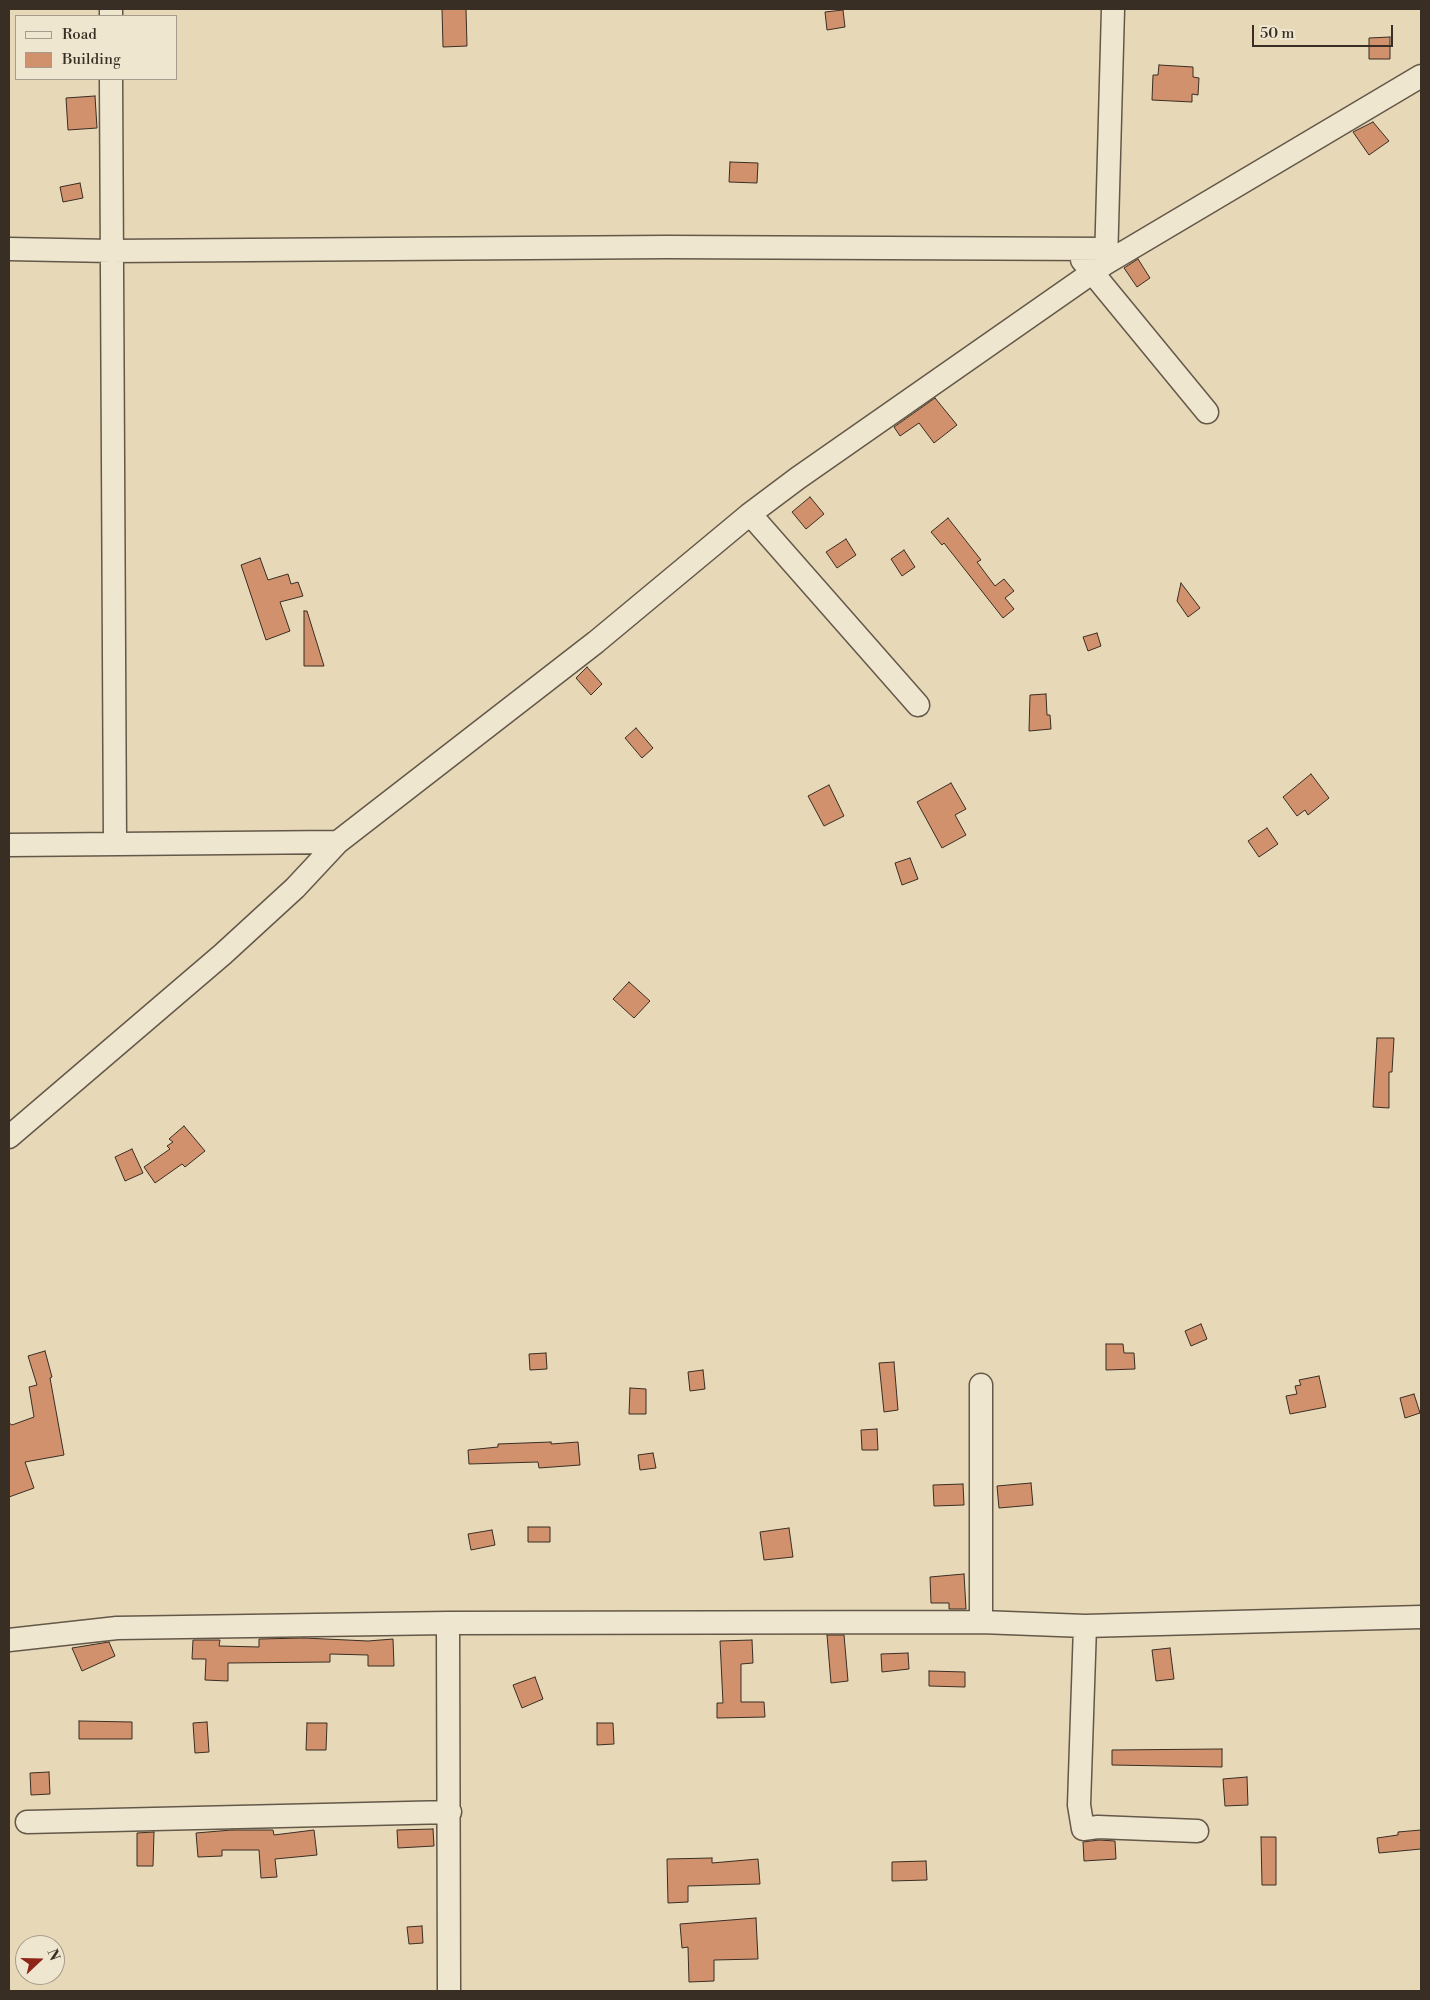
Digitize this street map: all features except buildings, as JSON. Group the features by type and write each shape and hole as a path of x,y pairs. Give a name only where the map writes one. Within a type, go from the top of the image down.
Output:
{"street":[{"path":"1101,262 1113,9"},
{"path":"9,1137 223,954 295,888 338,842 596,642 750,514 1101,262 1421,76"},
{"path":"111,80 115,843"},
{"path":"9,249 111,251 656,247 1075,249 1101,262 1207,412"},
{"path":"750,514 918,705"},
{"path":"9,845 338,842"},
{"path":"981,1385 981,1622"},
{"path":"9,1640 117,1628 448,1623 981,1622 1085,1626 1421,1618"},
{"path":"448,1623 449,1991"},
{"path":"1085,1626 1079,1805 1082,1829 1098,1827 1197,1831"},
{"path":"27,1822 450,1812"}]}
